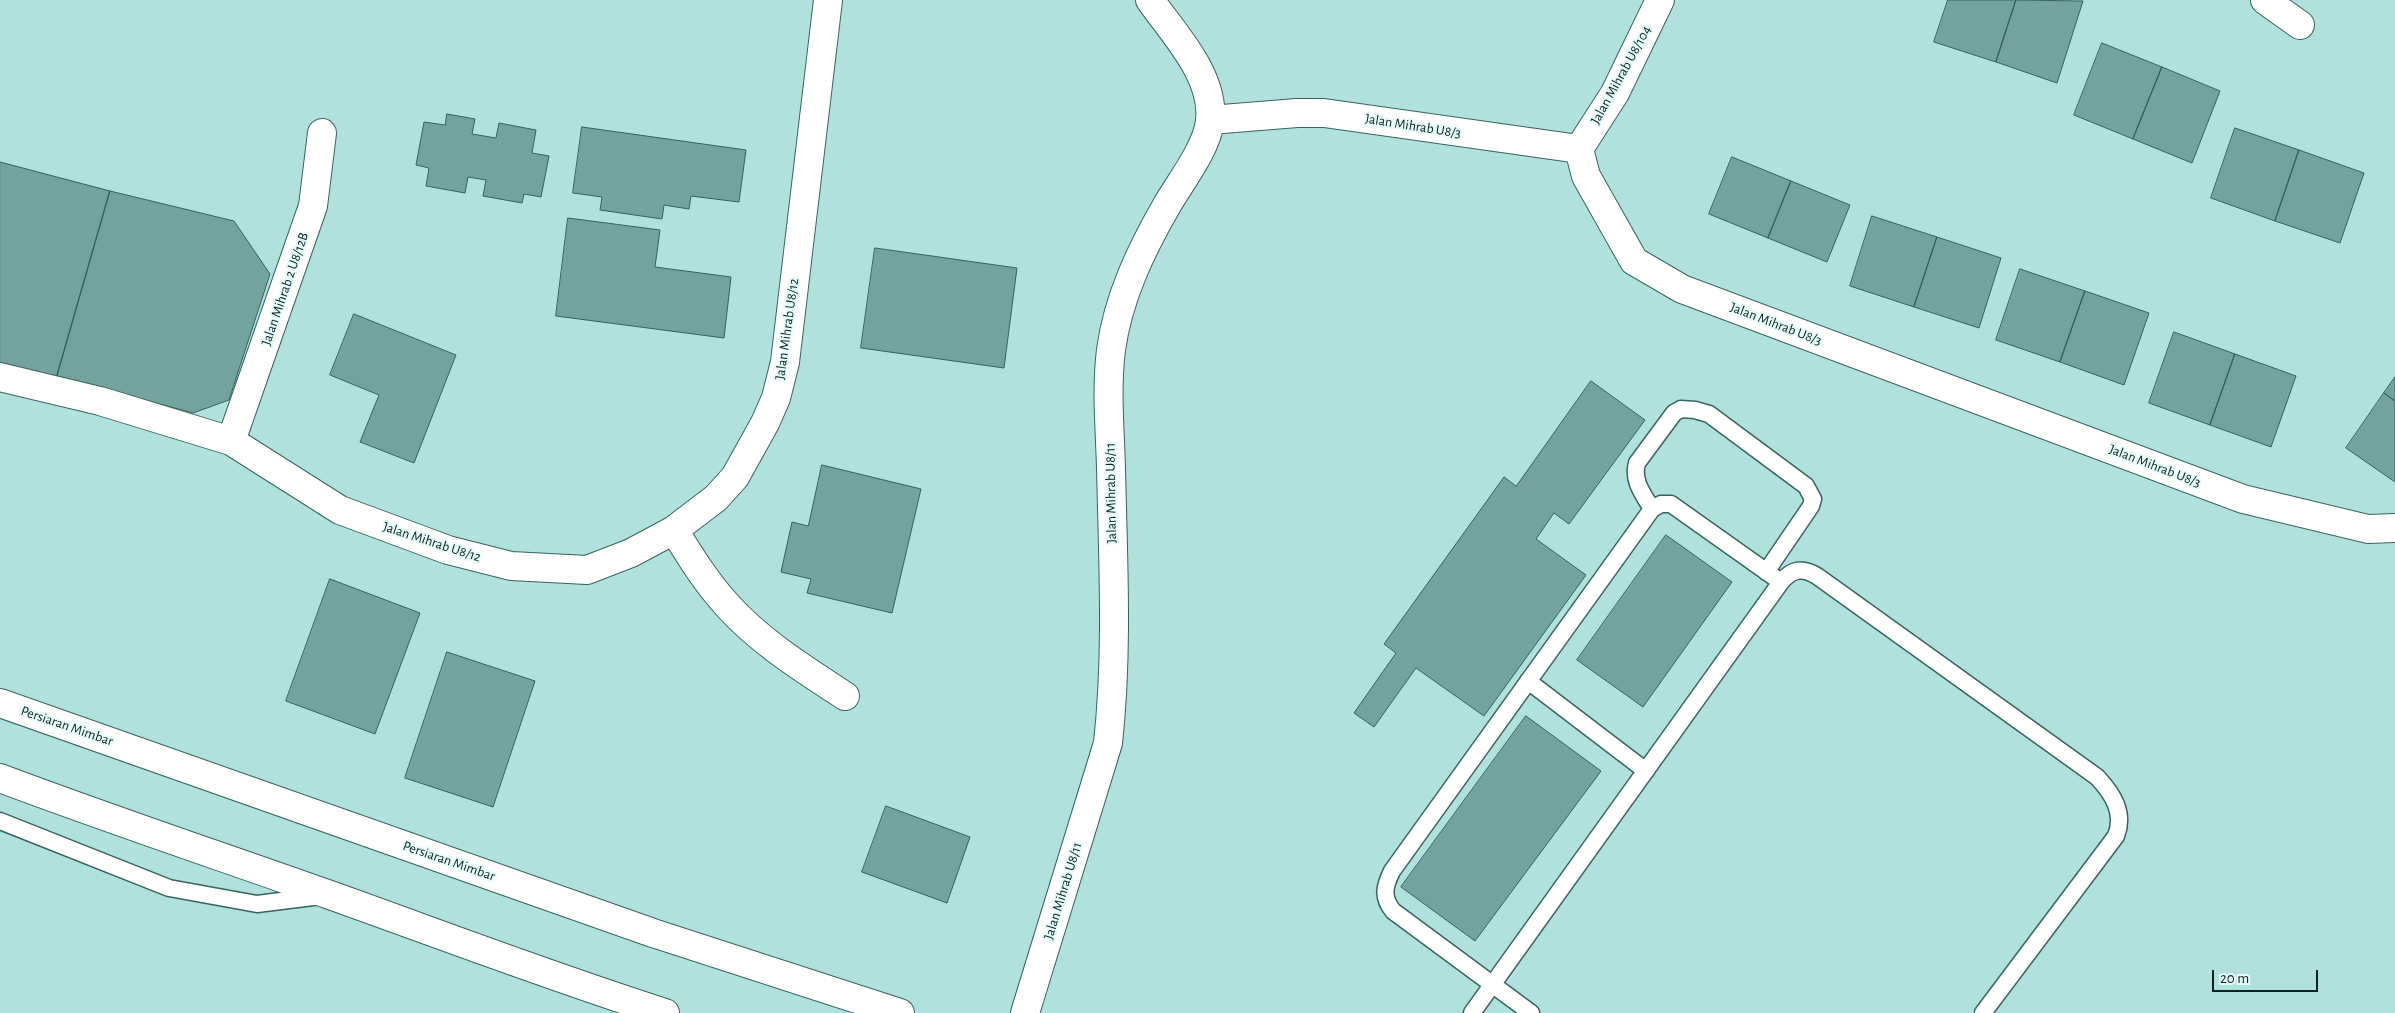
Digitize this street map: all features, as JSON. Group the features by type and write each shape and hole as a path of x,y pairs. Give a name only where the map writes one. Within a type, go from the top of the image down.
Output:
{"street":[{"name":"Jalan Mihrab U8/12","path":"0,377 100,401 231,441 340,510 448,550 511,566 587,570 631,553 674,530 716,498 735,477 751,451 776,398 785,362 828,0"},
{"name":"Jalan Mihrab U8/11","path":"1025,1013 1108,743 1113,700 1114,653 1108,394 1113,341 1131,276 1154,228 1201,146 1210,120 1208,96 1199,73 1150,0"},
{"name":"Jalan Mihrab U8/104","path":"1579,149 1615,93 1660,0"},
{"path":"2264,0 2300,25"},
{"name":"Jalan Mihrab U8/3","path":"1210,120 1297,113 1324,113 1579,149 1586,176 1634,261 1682,289 2243,499 2368,529 2395,528"},
{"name":"Jalan Mihrab 2 U8/12B","path":"231,441 310,215 317,184 322,133"},
{"path":"674,530 706,579 728,606 754,631 845,696"},
{"name":"Persiaran Mimbar","path":"0,703 653,933 900,1013"},
{"path":"0,778 107,819 330,895 560,979 665,1013"}],"lane":[{"path":"1652,509 1636,480 1637,463 1674,413 1688,409 1709,414 1806,486 1811,492 1811,506 1766,572"},
{"path":"1531,1013 1393,912 1386,902 1385,883 1652,509 1661,504 1671,504 1781,582"},
{"path":"1472,1013 1781,582 1788,573 1798,570 1809,571 1818,576 2097,777 2115,801 2120,825 2116,836 1983,1013"},
{"path":"1528,681 1646,771"},
{"path":"0,821 170,888 257,904 330,895"}],"building":[{"path":"1948,0 2016,0 1996,62 1934,42"},
{"path":"2016,0 2083,1 2057,83 1996,62"},
{"path":"2102,43 2162,67 2133,139 2074,115"},
{"path":"2162,67 2220,91 2192,163 2133,139"},
{"path":"447,114 475,119 472,134 496,138 499,123 536,130 532,153 549,156 541,197 524,194 522,203 483,196 486,180 468,177 465,193 426,186 429,168 416,165 424,122 445,125"},
{"path":"582,127 746,150 739,202 691,196 689,209 664,205 662,219 600,210 602,197 573,193"},
{"path":"2235,128 2299,150 2275,221 2211,198"},
{"path":"2299,150 2364,173 2340,243 2275,221"},
{"path":"1732,157 1791,181 1768,238 1709,214"},
{"path":"0,162 110,191 57,376 0,364"},
{"path":"1791,181 1850,205 1827,262 1768,238"},
{"path":"110,191 234,221 270,274 229,400 193,413 57,376"},
{"path":"1872,216 1937,237 1914,307 1850,286"},
{"path":"568,218 660,230 655,267 731,277 724,338 556,316"},
{"path":"1937,237 2001,258 1979,328 1914,307"},
{"path":"875,248 1017,268 1004,368 861,348"},
{"path":"2020,269 2085,291 2060,362 1996,340"},
{"path":"2085,291 2149,313 2124,385 2060,362"},
{"path":"354,314 456,355 414,463 360,442 379,395 330,375"},
{"path":"2174,332 2235,354 2210,425 2149,403"},
{"path":"2235,354 2296,376 2271,447 2210,425"},
{"path":"2395,377 2395,401 2384,393"},
{"path":"1591,381 1645,420 1569,524 1554,513 1536,539 1586,575 1484,716 1416,668 1374,727 1354,713 1396,653 1384,644 1504,477 1516,486"},
{"path":"2384,393 2395,401 2395,482 2346,448"},
{"path":"822,465 921,489 892,613 807,593 811,579 781,572 792,522 808,526"},
{"path":"1666,535 1732,582 1643,707 1577,660"},
{"path":"330,579 420,613 375,734 286,701"},
{"path":"447,652 535,681 493,807 405,778"},
{"path":"1526,716 1601,771 1475,941 1401,887"},
{"path":"886,806 970,837 947,903 862,872"}]}
